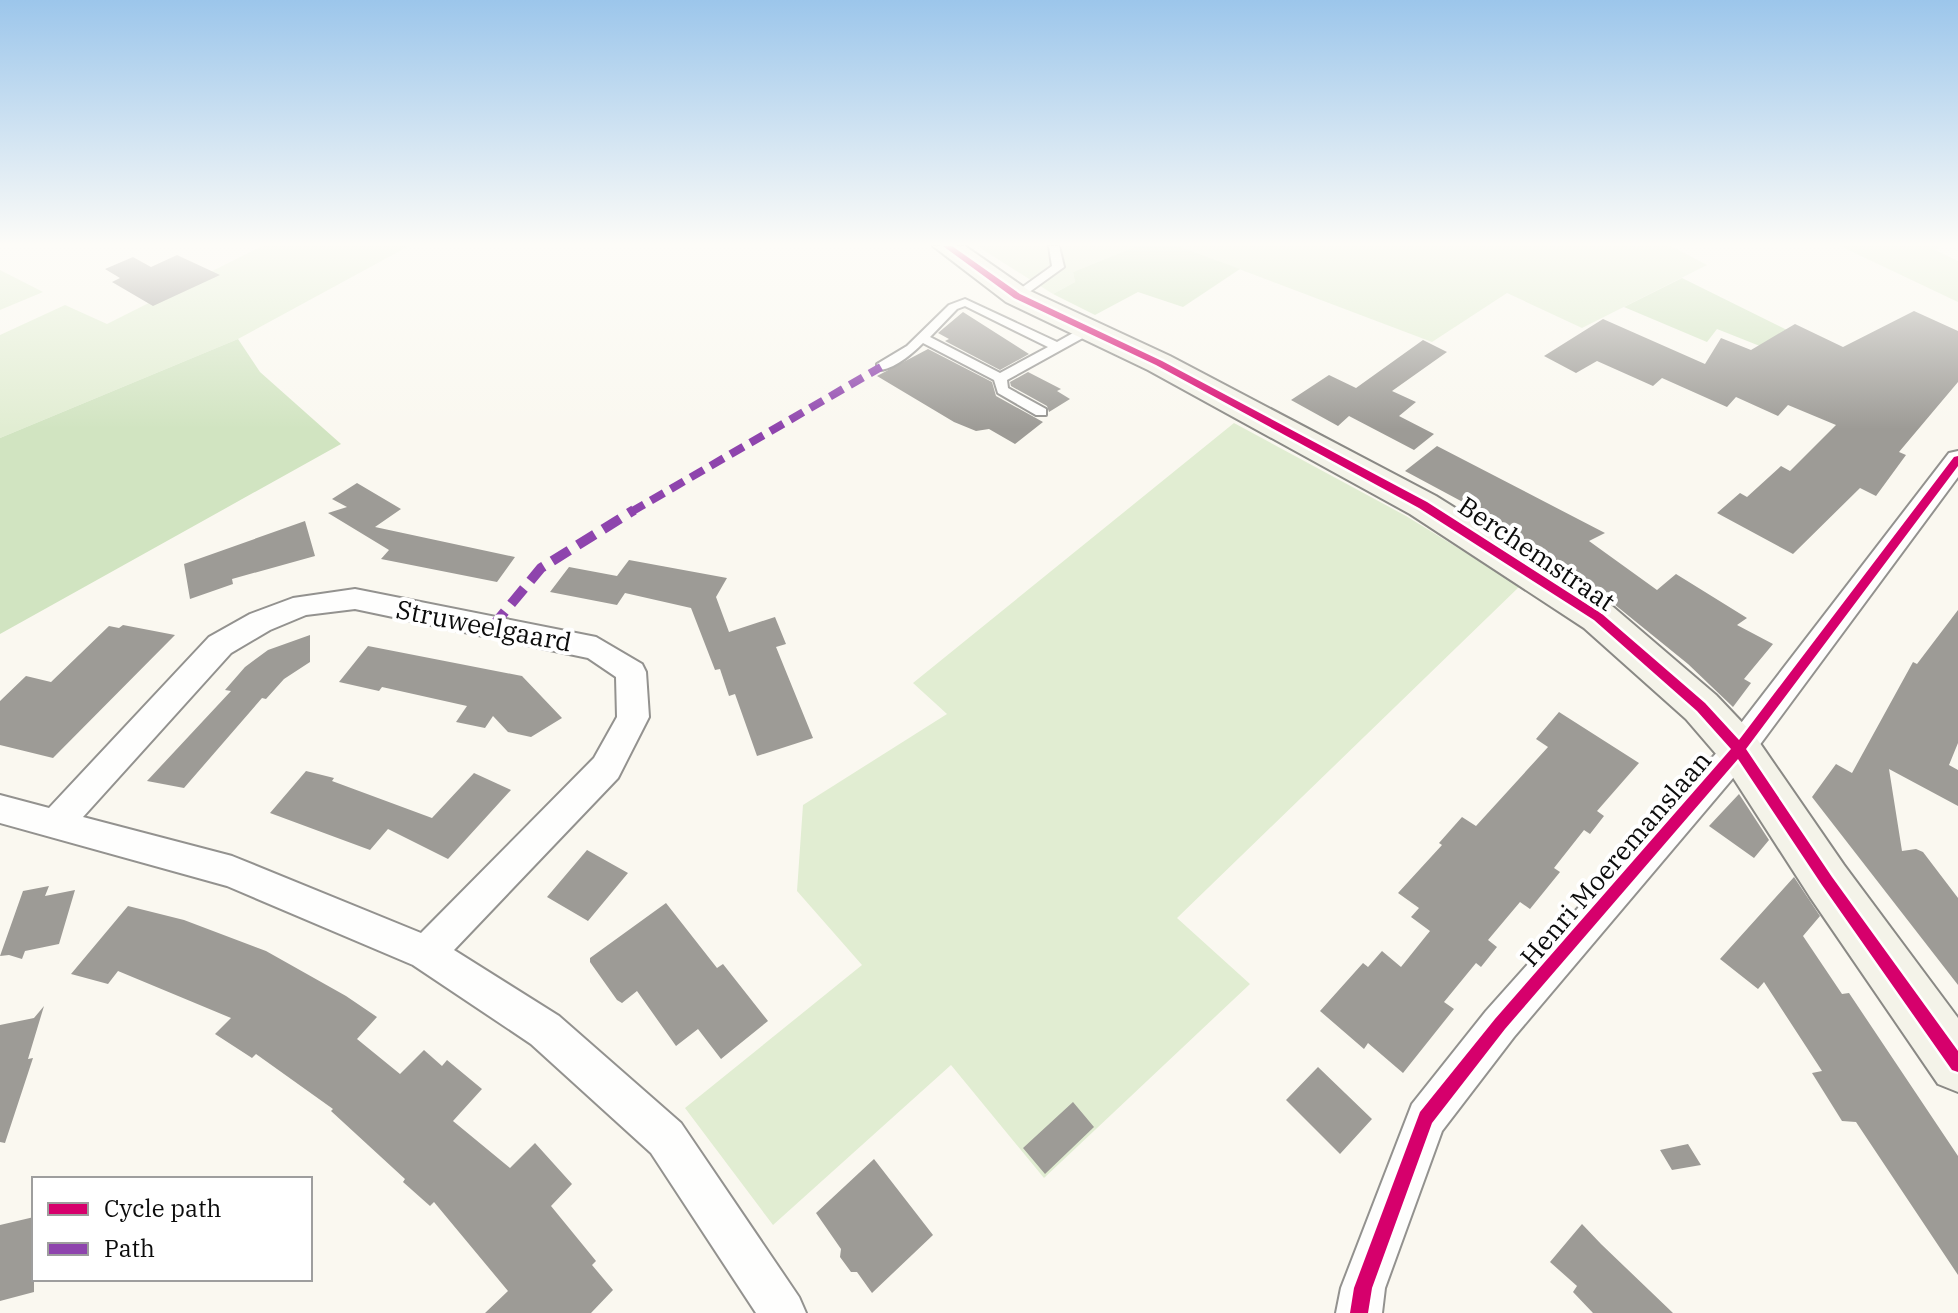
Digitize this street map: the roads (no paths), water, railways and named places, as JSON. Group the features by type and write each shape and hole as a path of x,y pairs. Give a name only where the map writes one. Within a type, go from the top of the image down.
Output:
{"street":[{"name":"Berchemstraat","path":"1031,307 1071,339 1159,363 1395,490 1523,566 1598,617 1701,707 1739,749 1827,881 1958,1064"},
{"name":"Henri Moeremanslaan","path":"1359,1313 1363,1288 1426,1118 1500,1024 1739,749 1958,459"},
{"name":"Struweelgaard","path":"56,823 220,645 260,622 303,605 355,599 596,648 631,672 633,717 606,768 426,953"},
{"path":"0,809 232,872 426,953 545,1030 666,1138 783,1313"}],"lane":[{"path":"881,367 922,338 943,314 955,307"},
{"path":"980,307 1071,339"},
{"path":"922,338 1000,378"},
{"path":"1000,378 1071,339"},
{"path":"1000,378 1002,390 1041,412"}]}
